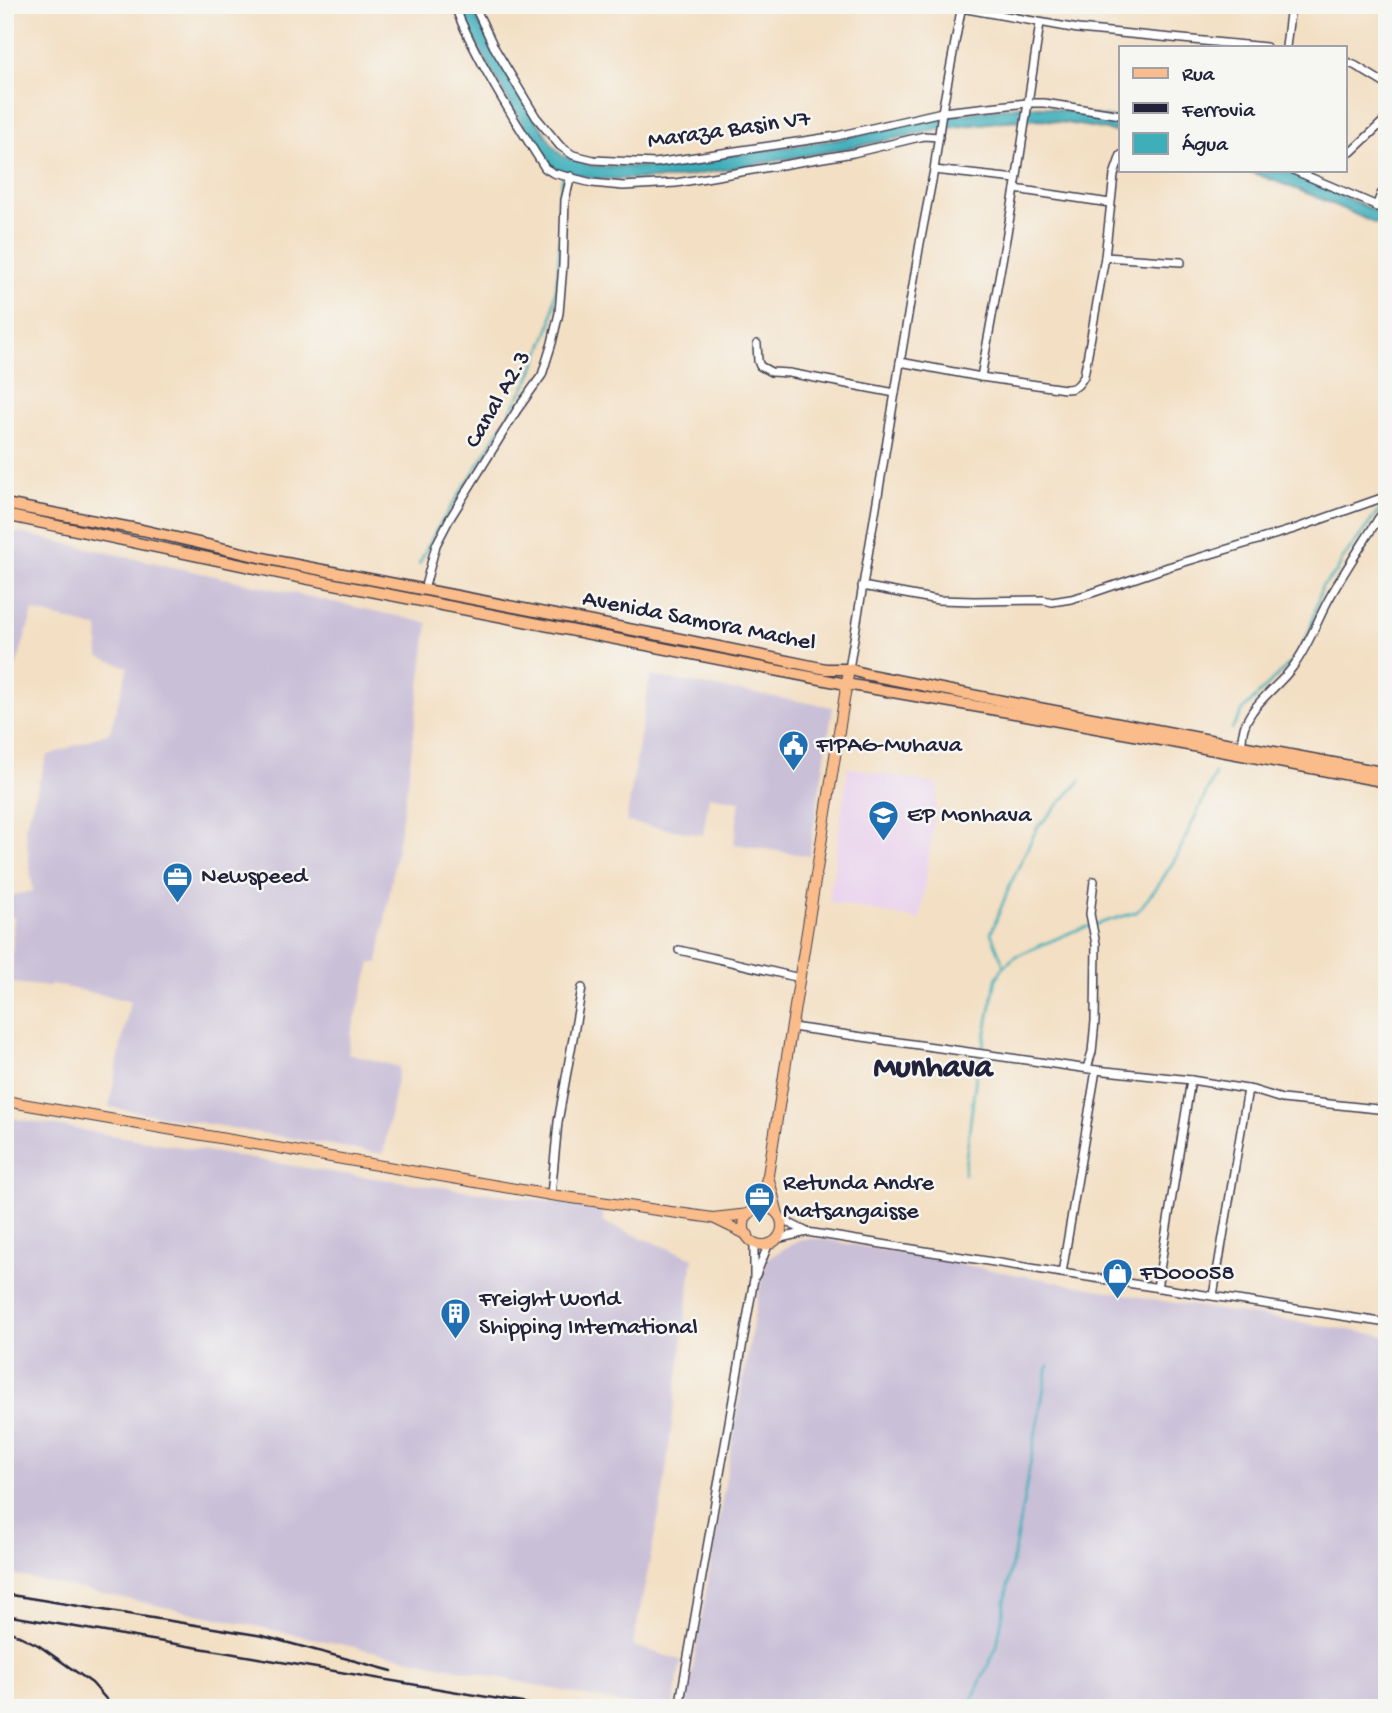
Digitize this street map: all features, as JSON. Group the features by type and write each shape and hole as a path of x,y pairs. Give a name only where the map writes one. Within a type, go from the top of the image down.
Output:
{"highway":[{"name":"Avenida Samora Machel","path":"5,504 424,590 1387,773"},
{"name":"Avenida Samora Machel","path":"5,515 284,574 846,684 1387,782"}],"main road":[{"path":"758,1208 768,1175 849,669"},
{"path":"5,1101 551,1195 713,1218 749,1214 758,1208 771,1209 779,1216"},
{"path":"713,1218 761,1244 773,1241 781,1230 768,1175"},
{"path":"749,1214 745,1224 751,1239"}],"street":[{"path":"454,5 500,97 545,168 558,174 592,183 623,186 676,183 853,153 924,136 939,137"},
{"name":"Maraza Basin V7","path":"474,5 494,47 536,117 560,146 573,155 594,160 655,163 837,136 942,112 1027,103 1044,103 1119,115"},
{"path":"1286,46 1291,5"},
{"path":"849,669 962,7 1078,29 1255,46"},
{"path":"981,377 1015,189 1040,23"},
{"path":"1148,46 1149,36"},
{"path":"1346,61 1387,85"},
{"path":"1346,153 1351,152 1387,118"},
{"path":"900,362 1065,389 1074,389 1080,384 1084,376 1105,257 1114,175 1119,161"},
{"path":"934,170 1016,179"},
{"path":"1297,172 1387,210"},
{"name":"Canal A2.3","path":"424,590 436,545 517,410 542,374 559,313 565,200 571,176"},
{"path":"1376,207 1381,194 1387,188"},
{"path":"1015,189 1111,204"},
{"path":"1105,257 1181,262"},
{"path":"757,344 760,366 771,372 895,393"},
{"path":"862,586 938,600 1052,602 1071,599 1294,529 1387,496"},
{"path":"1242,746 1241,733 1257,703 1292,669 1307,646 1329,598 1387,508"},
{"path":"1087,1068 1092,1052 1095,1021 1096,944 1090,906 1094,881"},
{"path":"679,950 800,978"},
{"path":"551,1195 558,1122 582,988"},
{"path":"792,1027 1096,1070 1191,1080 1248,1089 1282,1099 1387,1110"},
{"path":"1062,1273 1096,1070"},
{"path":"1157,1288 1191,1080"},
{"path":"1213,1296 1248,1089"},
{"path":"779,1216 807,1232 1387,1323"},
{"path":"754,1279 773,1241 807,1232"},
{"path":"679,1708 754,1279 751,1239"}],"shaded area":[{"path":"5,530 428,623 407,787 378,963 371,963 348,1053 399,1067 383,1154 109,1107 130,1001 51,984 49,987 11,983 14,917 5,916 5,897 33,891 25,828 47,756 110,732 128,667 99,657 98,628 33,611 13,677 5,675"},
{"name":"FIPAG-Muhava","path":"650,676 833,707 809,856 734,844 740,801 709,796 703,835 626,822"},
{"name":"EP Monhava","path":"848,767 939,785 920,920 829,902"},
{"path":"5,1117 330,1172 604,1209 602,1222 693,1258 663,1494 633,1646 681,1660 673,1708 643,1708 5,1573"},
{"path":"801,1239 821,1239 1162,1301 1387,1336 1387,1708 686,1708 756,1305 768,1258"}],"water":[{"path":"458,5 471,5 520,95 554,147 562,156 593,166 654,167 839,139 932,118 1019,106 1044,107 1119,119 1119,133 1041,119 1005,121 947,128 671,179 595,179 571,173 569,175 551,167 512,107"},
{"path":"1251,172 1289,172 1387,214 1387,229 1317,197"}],"waterway":[{"path":"419,564 435,532 530,378 551,324 558,274 558,200 563,176"},
{"path":"1302,647 1322,586 1337,572 1342,560 1387,500"},
{"path":"1232,729 1244,709 1297,656"},
{"path":"983,1048 996,979 1004,966 1016,956 1074,931 1137,912 1177,856 1215,774"},
{"path":"1004,966 991,933 1010,885 1037,828 1081,780"},
{"path":"964,1174 978,1059"},
{"path":"968,1708 997,1646 1048,1366"}],"railway":[{"path":"5,1594 263,1636 392,1671"},
{"path":"5,1615 552,1708"},
{"path":"5,1629 38,1645 92,1683 114,1708"}],"place":[{"name":"FIPAG-Muhava","path":"793,773"},
{"name":"EP Monhava","path":"884,843"},
{"name":"Newspeed","path":"178,904"},
{"name":"Retunda Andre Matsangaisse","path":"760,1225"},
{"name":"FD00058","path":"1117,1301"},
{"name":"Freight World Shipping International","path":"456,1341"}],"district":[{"name":"Munhava","path":"933,1069"}]}
